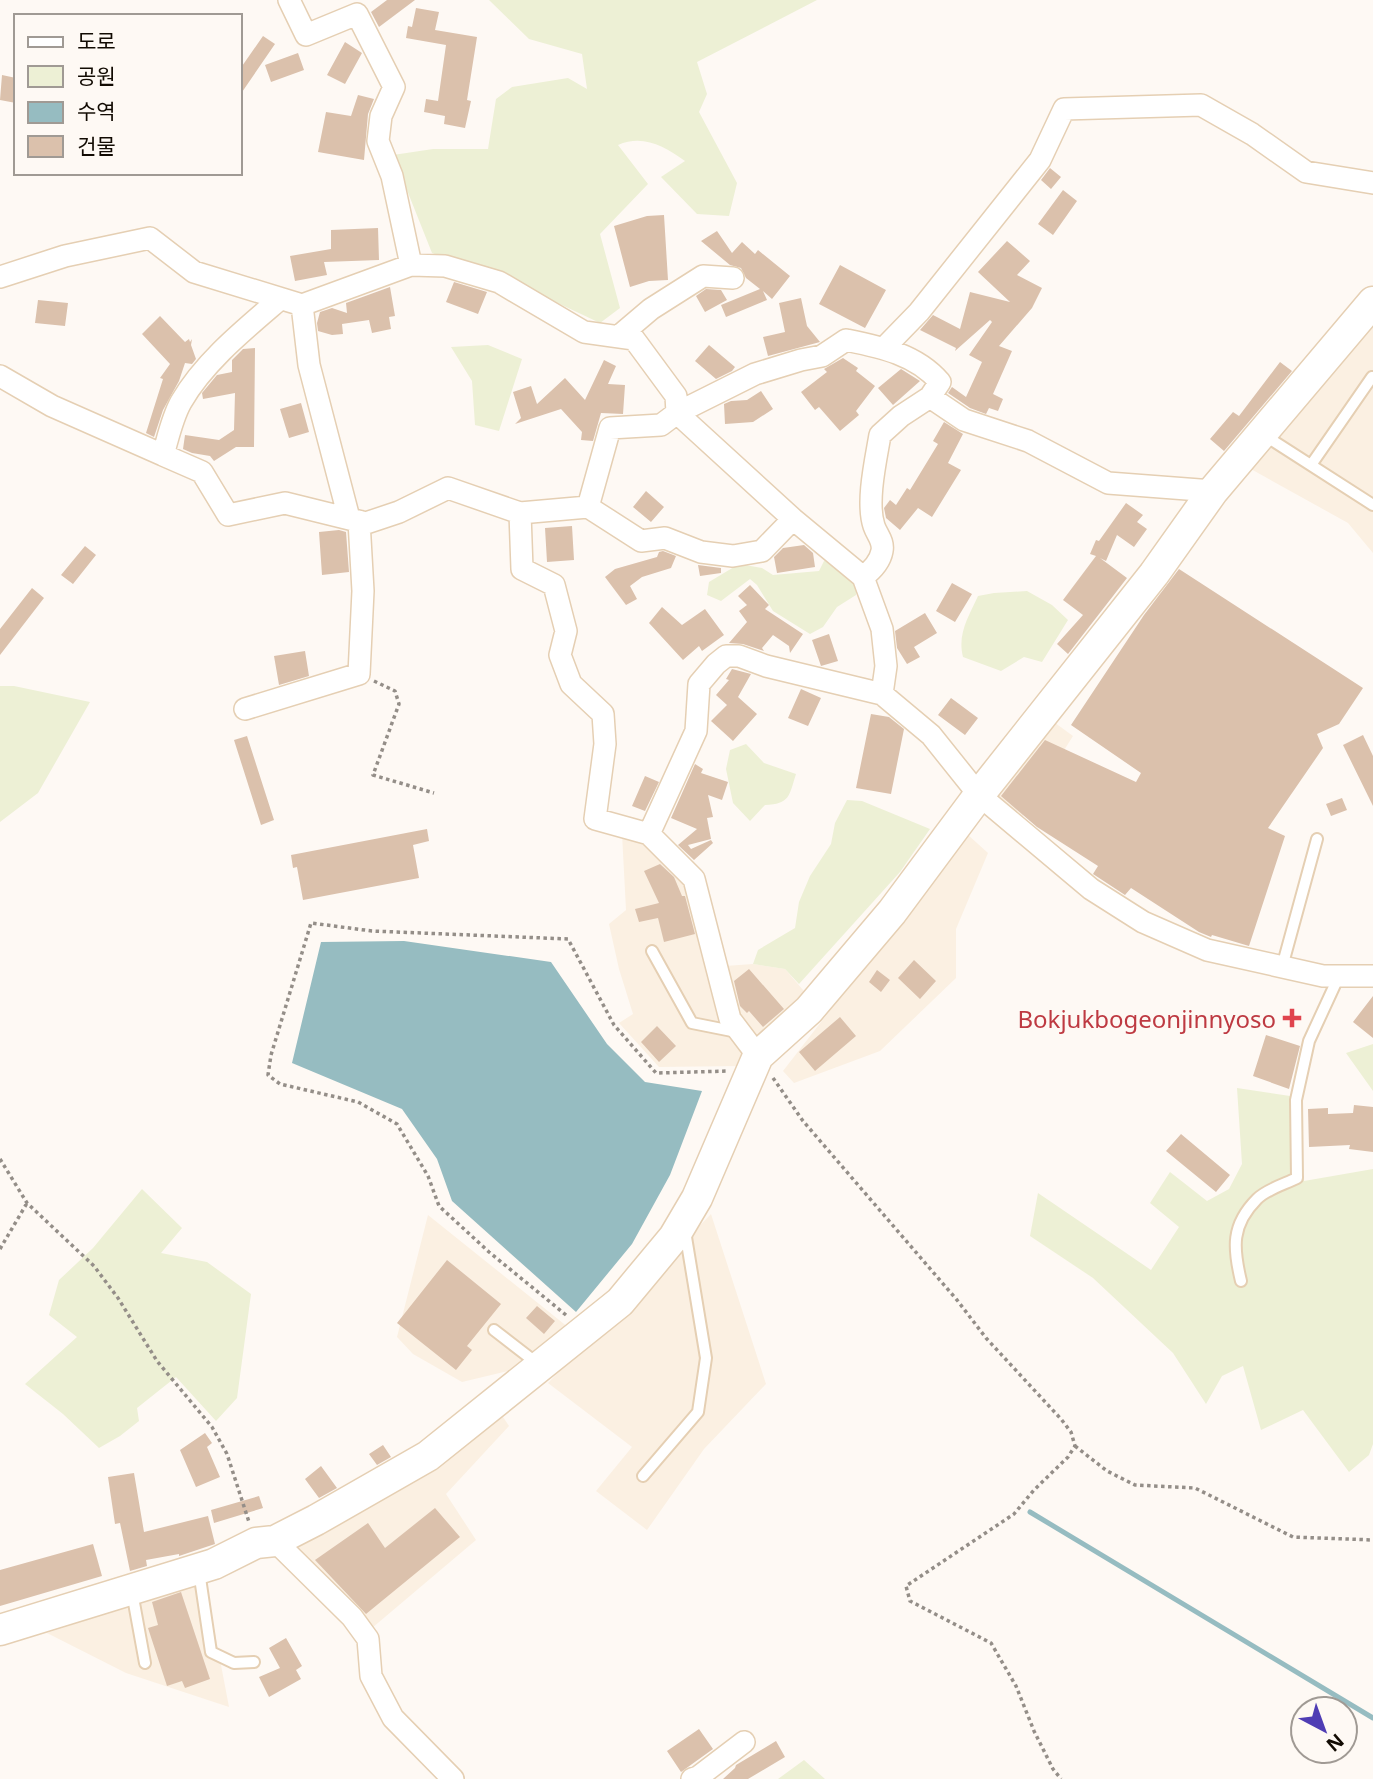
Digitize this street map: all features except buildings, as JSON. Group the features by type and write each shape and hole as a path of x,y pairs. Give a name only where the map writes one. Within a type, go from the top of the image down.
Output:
{"street":[{"path":"289,0 306,34 357,14 394,87 381,116 378,141 393,176 411,265"},
{"path":"884,348 919,312 1040,160 1064,109 1202,105 1252,134 1306,172 1373,183"},
{"path":"0,277 65,256 150,237 194,272 302,305 411,265 445,266 499,282 584,332 634,339 677,396 677,413 793,519 863,577 882,629 886,666 882,694"},
{"path":"618,337 651,309 703,276 733,278"},
{"path":"163,455 180,404 198,378 242,332 280,299"},
{"path":"0,1630 214,1564 266,1542 384,1483 428,1456 620,1302 674,1237 698,1198 755,1064 809,1010 892,912 979,795 1154,574 1213,491 1373,302"},
{"path":"245,709 359,674 363,591 354,520 309,365 302,305"},
{"path":"588,507 610,428 661,425 677,413 755,374 822,356 846,340 884,348 927,368 940,382 930,397 901,416 880,435 871,494 874,527 881,537 882,552 874,568 863,577"},
{"path":"0,376 52,406 202,472 228,515 285,503 366,523 399,512 448,488 520,513 588,507 641,541 665,538 701,552 733,556 762,551 793,519"},
{"path":"930,397 964,420 1028,442 1108,483 1213,491"},
{"path":"520,513 522,569 554,585 566,631 560,655 571,684 603,714 605,744 595,819 649,834 694,879 730,1019 740,1032 755,1064"},
{"path":"649,834 696,731 699,684 726,656 738,656 766,666 882,694 931,735 979,795 1091,889 1143,922 1207,950 1323,976 1373,976"},
{"path":"266,1542 352,1617 368,1639 371,1675 393,1717 453,1779"},
{"path":"692,1779 744,1742"}],"lane":[{"path":"1311,465 1372,377"},
{"path":"1262,434 1373,505"},
{"path":"1282,967 1317,839"},
{"path":"652,951 692,1023 740,1032"},
{"path":"1241,1281 1233,1251 1240,1222 1258,1197 1297,1178 1296,1100 1309,1041 1339,976"},
{"path":"643,1476 698,1412 706,1358 683,1222"},
{"path":"494,1330 540,1366"},
{"path":"199,1569 211,1652 234,1662 254,1662"},
{"path":"132,1589 145,1663"}],"path":[{"path":"359,674 395,691 399,704 373,775 434,793"},
{"path":"586,1330 489,1252 439,1206 428,1177 397,1124 358,1102 280,1084 268,1075 271,1055 311,923 372,931 568,939 614,1025 656,1073 755,1064 957,1300 986,1338 1061,1419 1071,1433 1074,1446 1107,1471 1135,1485 1195,1488 1293,1537 1373,1540"},
{"path":"0,1159 27,1203 94,1266 118,1298 157,1361 212,1427 227,1454 266,1542"},
{"path":"0,1249 27,1203"},
{"path":"1061,1779 1034,1731 1016,1686 991,1643 910,1601 906,1586 1014,1514 1068,1457 1074,1446"}],"shaded area":[{"path":"1373,320 1373,553 1348,523 1249,468"},
{"path":"1047,717 1073,736 1022,817 1013,815 986,794"},
{"path":"622,834 649,841 688,881 734,1016 725,966 753,964 785,969 809,997 742,1066 659,1067 619,1023 633,1014 609,924 626,910"},
{"path":"967,834 988,853 956,929 956,978 880,1051 794,1083 783,1071"},
{"path":"711,1214 766,1384 704,1449 647,1530 596,1491 632,1447 548,1383"},
{"path":"428,1215 569,1328 521,1368 462,1382 413,1354 397,1337"},
{"path":"499,1411 509,1426 446,1494 476,1540 372,1628 294,1546"},
{"path":"205,1581 229,1707 126,1673 47,1633"}],"green space":[{"path":"489,0 817,0 697,62 707,94 699,112 737,183 729,216 697,214 661,177 685,161 661,146 645,141 618,145 648,184 600,234 620,308 600,323 545,297 432,253 393,155 433,149 488,149 496,99 512,87 568,78 587,89 582,54 529,39"},
{"path":"488,345 522,359 499,431 475,425 472,381 451,347"},
{"path":"824,561 833,562 857,579 856,595 837,607 823,627 810,634 773,611 757,585 750,579 721,601 707,595 709,582 739,564 762,568 773,575 819,571"},
{"path":"1027,591 1052,605 1068,620 1042,662 1024,657 1001,671 963,657 963,633 978,596"},
{"path":"0,686 14,686 90,702 38,793 0,822"},
{"path":"746,744 764,763 796,774 784,801 765,805 750,821 733,803 726,769 730,750"},
{"path":"847,800 862,801 930,829 900,872 799,984 785,969 753,964 758,950 795,928 799,902 810,876 831,844 835,823"},
{"path":"1373,1044 1373,1091 1346,1053"},
{"path":"1237,1088 1290,1096 1304,1181 1373,1169 1373,1444 1369,1455 1349,1472 1303,1410 1261,1430 1243,1366 1222,1376 1206,1404 1173,1353 1093,1278 1030,1236 1038,1193 1151,1270 1179,1227 1150,1203 1170,1172 1207,1201 1229,1189 1242,1164"},
{"path":"142,1189 182,1228 161,1253 207,1262 251,1294 237,1398 216,1421 176,1377 137,1408 139,1421 99,1448 63,1414 25,1384 77,1337 49,1315 59,1280 93,1248"},
{"path":"804,1760 825,1779 778,1779"}],"water":[{"path":"404,941 551,962 607,1044 645,1082 702,1091 670,1175 632,1244 576,1312 452,1201 437,1159 402,1109 292,1063 321,942"}],"waterway":[{"path":"1030,1512 1373,1718"}],"place":[{"name":"Bokjukbogeonjinnyoso","path":"1292,1018"}]}
